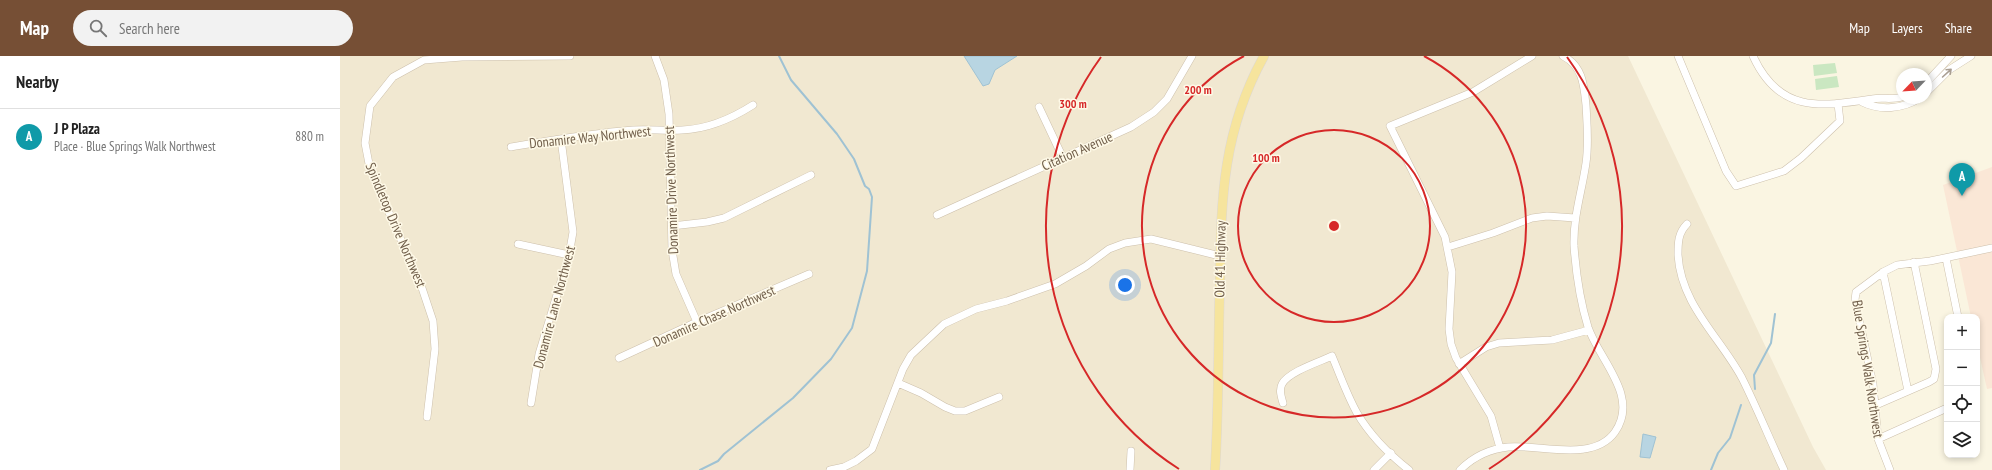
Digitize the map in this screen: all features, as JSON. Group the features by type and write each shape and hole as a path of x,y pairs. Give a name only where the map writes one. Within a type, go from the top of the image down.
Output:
{"main road":[{"name":"Old 41 Highway","path":"1215,470 1218,406 1220,256 1224,174 1239,108 1250,81 1264,56"}],"street":[{"name":"Spindletop Drive Northwest","path":"427,417 435,349 433,321 422,288 370,169 365,143 366,125 370,106 393,77 424,60 491,56 570,56"},
{"name":"Donamire Drive Northwest","path":"655,56 664,80 669,114 668,130 672,250 676,274 697,322"},
{"name":"Citation Avenue","path":"937,215 1130,127 1154,112 1167,99 1192,56"},
{"path":"1500,448 1491,416 1459,364 1453,351 1450,337 1453,280 1448,247 1441,227 1390,126 1473,92 1532,56"},
{"path":"1460,470 1482,454 1500,448 1519,447 1587,449 1604,442 1614,432 1622,414 1623,399 1617,384 1601,357 1589,330 1580,296 1575,255 1575,218 1586,162 1587,123 1582,78 1575,64 1563,56"},
{"path":"1678,56 1726,171 1736,186 1772,176 1794,165 1840,121 1838,104"},
{"path":"1753,56 1769,84 1780,94 1803,103 1838,104 1896,97"},
{"path":"1932,77 1951,56"},
{"path":"1932,87 1949,70 1972,56"},
{"path":"1862,102 1875,107 1889,108 1909,104"},
{"name":"Donamire Way Northwest","path":"511,147 634,130 682,130 715,124 735,117 753,105"},
{"path":"1040,107 1062,158"},
{"name":"Donamire Lane Northwest","path":"531,403 539,354 569,255 573,232 561,139"},
{"path":"672,226 707,222 724,218 811,175"},
{"path":"1448,247 1493,234 1532,218 1547,216 1575,218"},
{"path":"1687,224 1681,231 1678,253 1681,273 1688,296 1741,377 1784,470"},
{"path":"830,470 844,467 856,461 872,449 898,383 911,355 944,324 976,309 1007,301 1055,284 1086,266 1109,249 1125,243 1151,239 1220,256"},
{"path":"518,244 569,255"},
{"name":"Blue Springs Walk Northwest","path":"1890,470 1878,439 1876,405 1855,296 1859,289 1883,272 1897,265 1946,258 1992,248"},
{"path":"1946,258 1957,314"},
{"path":"1876,405 1934,379 1936,370 1914,262"},
{"path":"1883,272 1908,391"},
{"name":"Donamire Chase Northwest","path":"619,358 697,322 809,274"},
{"path":"1459,364 1486,348 1499,343 1552,340 1589,330"},
{"path":"1283,403 1280,392 1285,380 1294,373 1332,356 1357,413 1370,431 1391,454 1410,470"},
{"path":"898,383 921,392 945,407 955,410 965,411 999,397"},
{"path":"1878,439 1944,409"},
{"path":"1130,470 1131,451"},
{"path":"1374,470 1391,454"}],"shaded area":[{"path":"340,56 1628,56 1813,447 1826,470 340,470"},
{"path":"1992,167 1992,388 1987,389 1980,358 1980,314 1970,314 1943,185"}],"green space":[{"path":"1835,63 1837,73 1814,76 1813,65"},
{"path":"1837,76 1839,87 1816,90 1815,79"}],"water":[{"path":"964,56 1017,56 995,70 989,84 983,86"},
{"path":"1643,434 1656,437 1650,458 1640,457"}],"waterway":[{"path":"700,470 718,461 724,454 793,398 831,359 852,328 867,271 872,197 869,189 865,186 854,159 837,134 791,80 779,56"},
{"path":"1755,389 1754,375 1771,343 1775,314"},
{"path":"1711,470 1718,453 1730,438 1741,405"}],"place":[{"name":"J P Plaza","path":"1962,196"}]}
